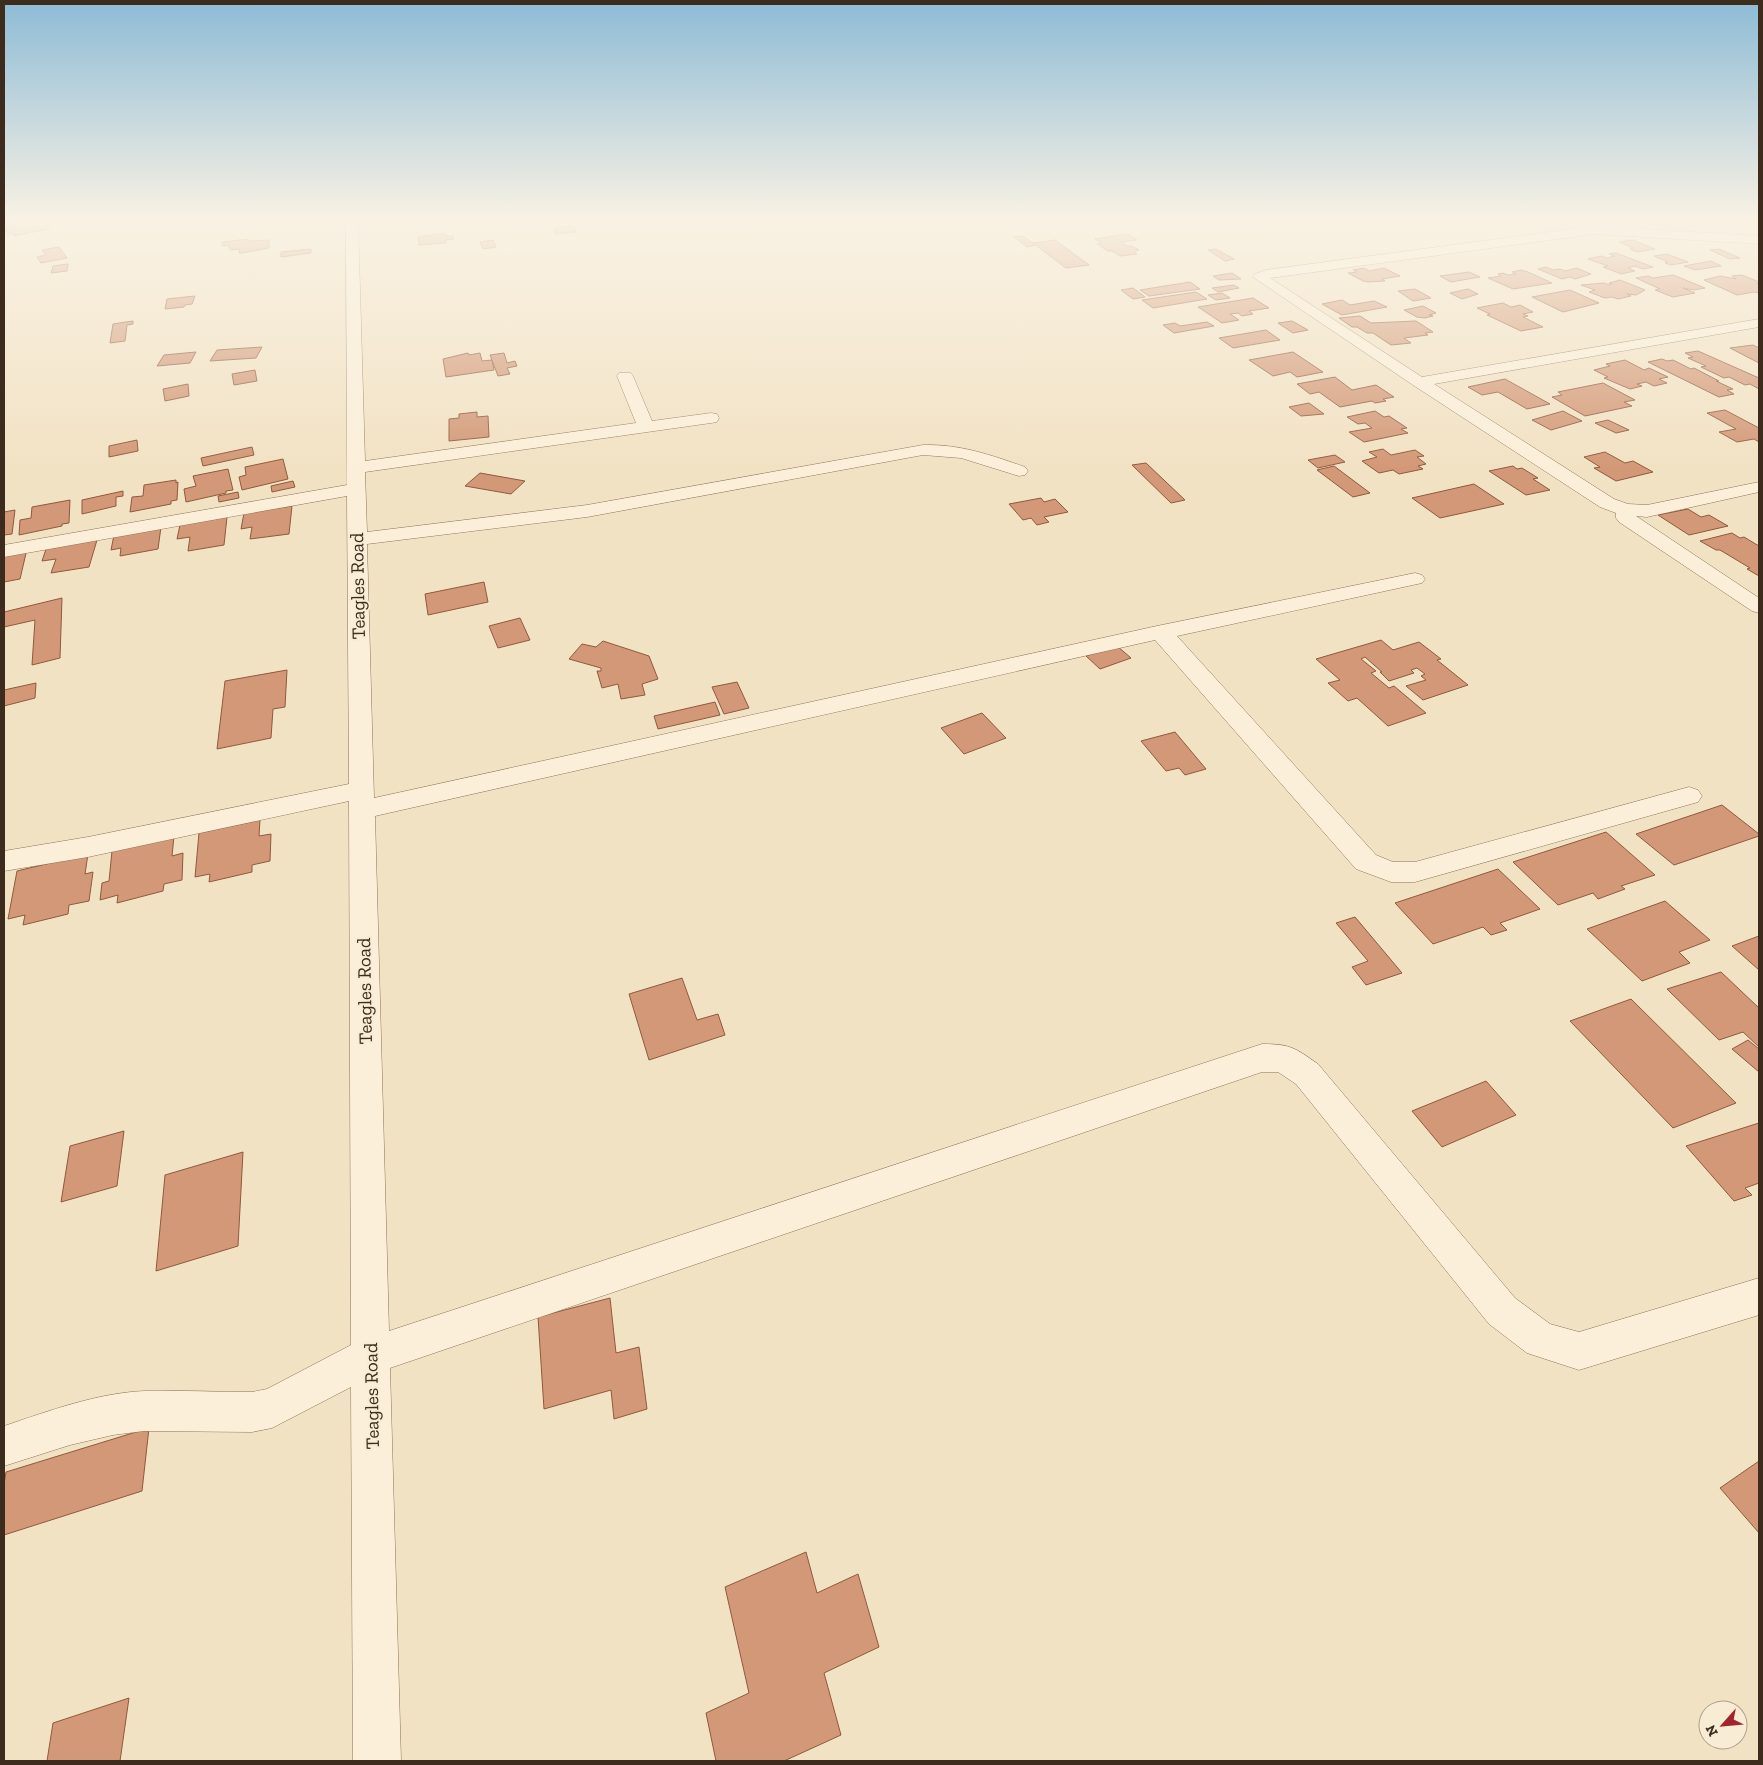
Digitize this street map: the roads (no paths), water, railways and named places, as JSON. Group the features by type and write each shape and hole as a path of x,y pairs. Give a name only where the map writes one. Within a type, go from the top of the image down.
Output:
{"street":[{"name":"Teagles Road","path":"353,303 376,1761"},
{"path":"1300,303 1607,502 1626,510 1646,510 1759,487"},
{"path":"1419,382 1756,325"},
{"path":"625,376 646,427"},
{"path":"4,551 356,479 646,427 711,418"},
{"path":"357,539 587,511 923,450 965,451 1019,471"},
{"path":"1626,510 1626,518 1759,607"},
{"path":"4,861 361,800 1415,579"},
{"path":"1161,633 1366,862 1390,872 1415,872 1689,796"},
{"path":"4,1446 70,1425 113,1415 144,1411 252,1412 272,1408 370,1356 1262,1058 1284,1058 1307,1074 1502,1311 1540,1340 1579,1351 1759,1297"}]}
